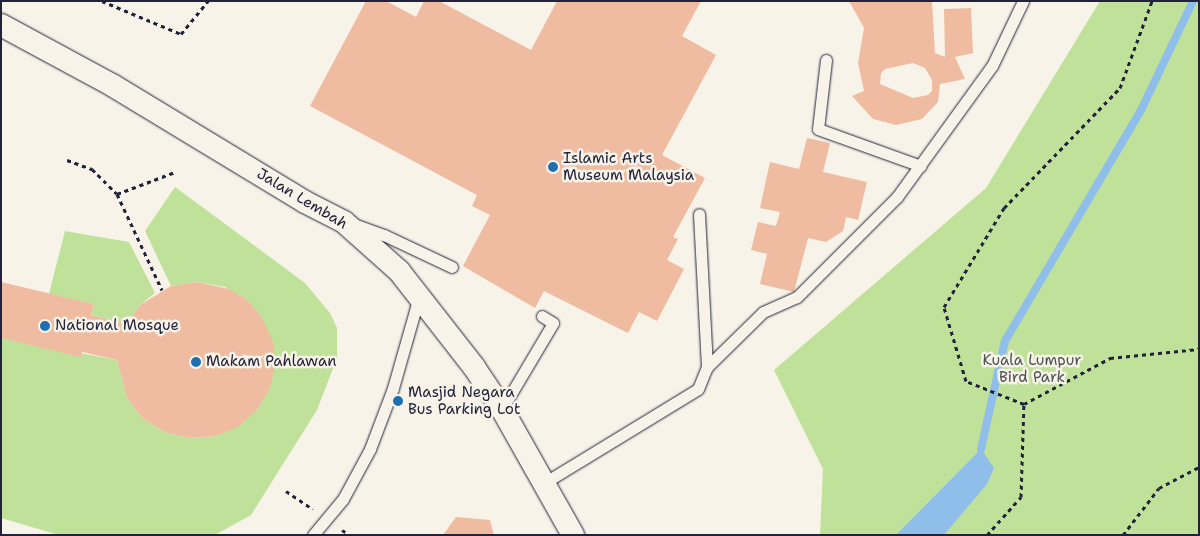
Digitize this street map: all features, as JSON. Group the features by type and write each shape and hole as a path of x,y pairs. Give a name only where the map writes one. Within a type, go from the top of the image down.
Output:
{"street":[{"name":"Jalan Lembah","path":"1,25 112,85 344,222 399,270 502,410 573,535"}],"lane":[{"path":"544,483 698,388 707,367 763,312 797,297 897,197 992,66 1023,1"},
{"path":"826,60 818,129 921,166"},
{"path":"699,214 707,367"},
{"path":"344,222 384,235 452,267"},
{"path":"313,535 343,499 370,449 393,388 419,297"},
{"path":"502,410 553,323 542,316"}],"path":[{"path":"102,1 181,34 208,1"},
{"path":"1152,1 1120,88 1004,208 944,307 966,381 1024,404 1110,358 1199,350"},
{"path":"67,160 92,169 116,194 162,290"},
{"path":"116,194 175,172"},
{"path":"987,535 1021,497 1024,404"},
{"path":"1123,535 1159,488 1199,467"}],"green space":[{"name":"Kuala Lumpur Bird Park","path":"1100,1 1199,1 1199,535 820,535 823,469 774,370 986,188"},
{"path":"175,187 305,283 330,313 337,328 337,358 317,410 251,515 215,535 59,535 1,518 1,338 117,360 127,398 143,419 167,433 191,438 216,436 238,426 257,410 270,388 246,299 225,287 197,282 171,286 145,231"},
{"path":"65,231 129,242 155,293 140,305 127,324 91,315 94,304 49,294"}],"water":[{"path":"981,449 994,468 987,484 944,535 896,535"}],"building":[{"name":"Islamic Arts Museum Malaysia","path":"366,1 386,1 416,17 424,1 439,1 531,50 557,1 701,1 682,36 716,55 662,155 705,178 673,237 678,239 667,260 684,269 657,321 639,312 628,333 544,291 535,308 463,266 490,215 472,206 477,195 310,106"},
{"path":"849,1 932,1 935,53 945,57 944,9 971,8 973,53 955,57 965,79 940,84 938,102 922,119 896,125 873,119 852,96 864,91 858,63 864,28","holes":["913,63 925,68 932,80 932,91 928,95 913,98 880,84 881,73 885,69"]},
{"path":"807,138 830,143 823,172 867,182 858,220 846,217 843,231 826,242 808,238 794,292 760,284 767,254 751,250 758,222 776,226 780,212 760,208 770,162 799,169"},
{"name":"Makam Pahlawan","path":"1,282 94,304 91,315 127,324 140,305 171,286 197,282 229,289 246,299 262,317 273,342 275,365 270,388 257,410 238,427 216,436 191,438 167,433 143,419 127,398 117,360 82,352 81,357 1,338"},
{"path":"456,517 490,520 494,535 443,535"}],"waterway":[{"path":"981,449 1005,341 1142,108 1193,1"}],"place":[{"name":"Islamic Arts Museum Malaysia","path":"553,167"},
{"name":"National Mosque","path":"45,326"},
{"name":"Makam Pahlawan","path":"196,362"},
{"name":"Masjid Negara Bus Parking Lot","path":"398,401"}]}
